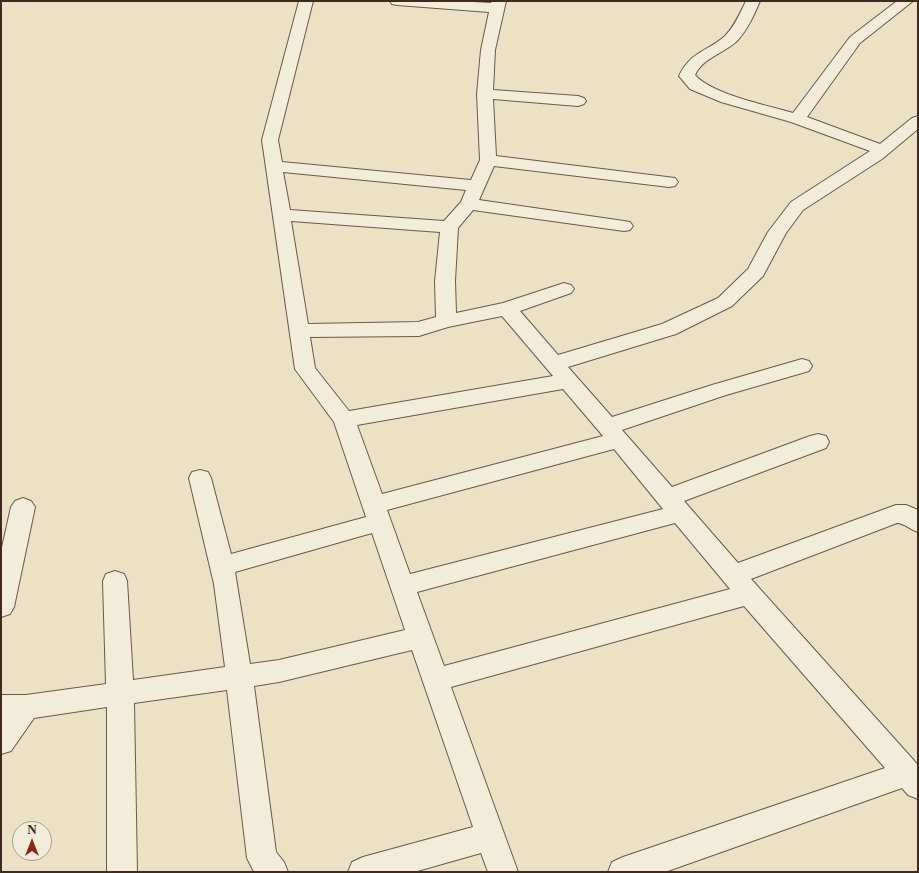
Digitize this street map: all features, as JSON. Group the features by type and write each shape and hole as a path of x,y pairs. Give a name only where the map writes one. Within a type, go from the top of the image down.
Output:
{"street":[{"path":"306,1 270,140 305,369 344,420 503,872"},
{"path":"397,1 498,4 488,50 485,94 488,160 469,204 449,227 445,281 446,321"},
{"path":"754,1 743,22 730,39 706,53 690,66 687,76 696,86 727,99 797,119 882,150"},
{"path":"797,119 854,40 909,4"},
{"path":"485,94 578,101"},
{"path":"344,420 560,372 669,329 725,302 756,272 777,232 797,206 882,150 918,121"},
{"path":"488,160 669,182"},
{"path":"274,166 477,186"},
{"path":"469,204 624,226"},
{"path":"281,215 449,227"},
{"path":"299,331 419,329 446,321 507,309 564,289"},
{"path":"507,309 741,584 912,780 623,872"},
{"path":"221,566 613,433 719,390 802,366"},
{"path":"403,586 674,506 818,442"},
{"path":"200,478 226,584 262,858 273,872"},
{"path":"1,607 23,507"},
{"path":"436,680 741,584 896,514 906,514 918,523"},
{"path":"115,581 120,693 122,872"},
{"path":"1,742 14,707 278,671 421,637"},
{"path":"363,872 491,836"}]}
